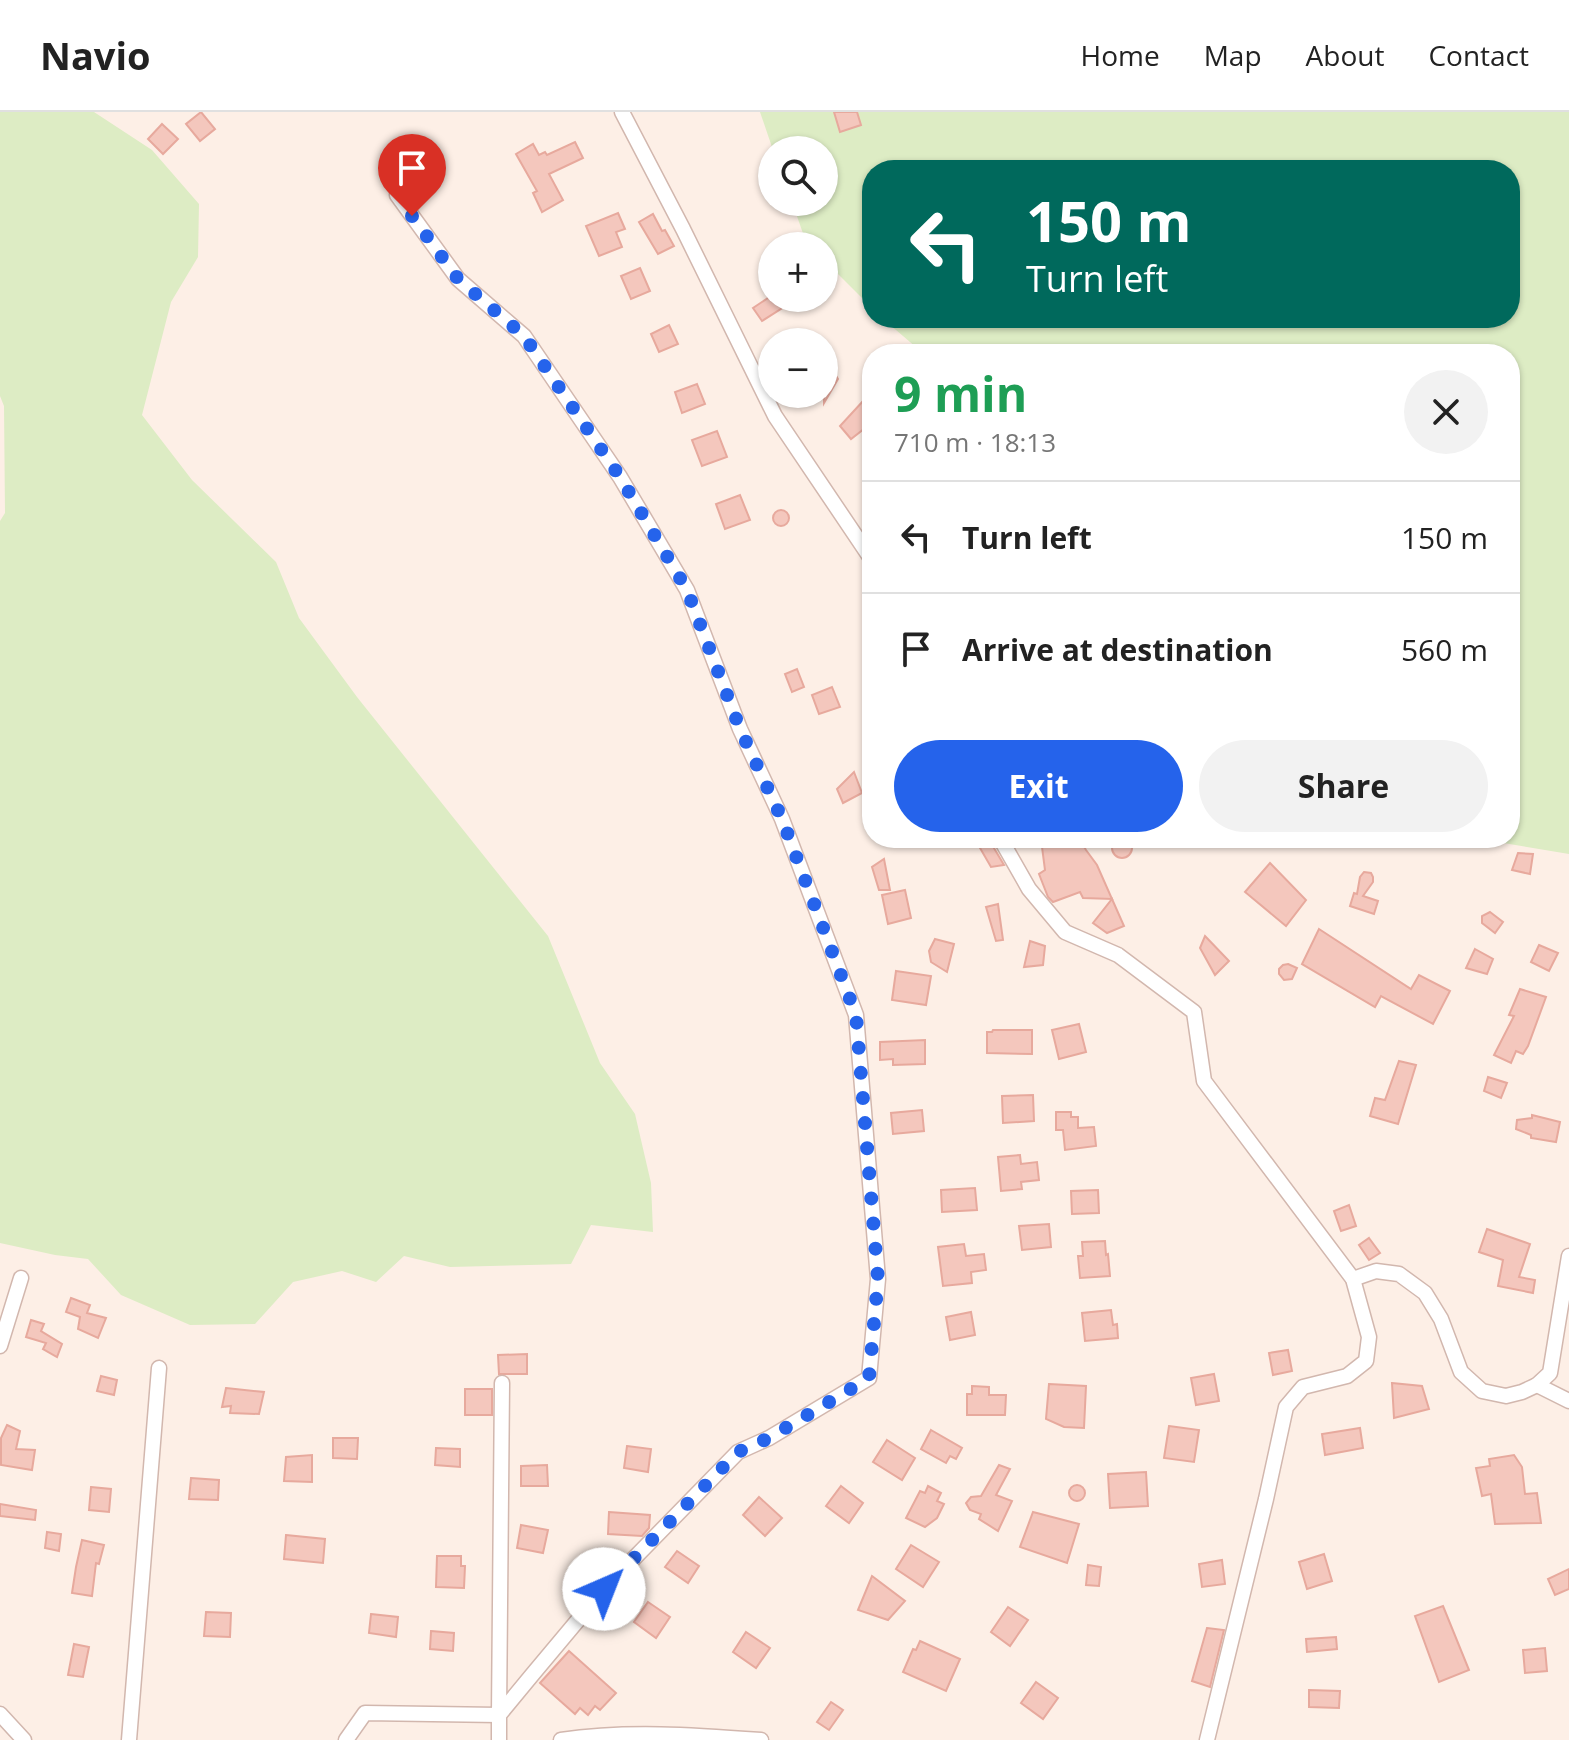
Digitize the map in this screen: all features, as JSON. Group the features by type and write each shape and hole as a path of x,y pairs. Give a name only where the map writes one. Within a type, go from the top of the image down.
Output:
{"street":[{"path":"622,112 775,416 862,545"},
{"path":"397,195 458,279 524,336 620,477 687,590 740,729 782,819 856,1015 878,1279 869,1378 769,1438 738,1452 604,1589 499,1715"},
{"path":"1006,848 1029,889 1065,932 1118,955 1194,1012 1204,1081 1353,1279 1369,1337 1366,1361 1347,1376 1303,1387 1286,1407 1207,1740"},
{"path":"1353,1279 1376,1271 1399,1274 1425,1293 1441,1319 1461,1372 1482,1391 1506,1396 1537,1385 1550,1373 1569,1256"},
{"path":"0,1346 21,1278"},
{"path":"129,1740 159,1368"},
{"path":"499,1740 502,1383"},
{"path":"1537,1385 1569,1401"},
{"path":"346,1740 365,1713 499,1715"},
{"path":"0,1714 24,1740"},
{"path":"561,1740 587,1736 697,1735 761,1740"}],"green space":[{"path":"0,112 94,112 152,150 199,204 198,257 171,302 142,415 192,480 276,562 299,618 357,697 548,936 600,1063 635,1114 651,1183 653,1232 591,1225 571,1264 450,1267 404,1256 376,1282 342,1271 293,1282 255,1324 190,1325 121,1295 88,1259 0,1243 0,521 5,513 4,406 0,396"},
{"path":"760,112 1569,112 1569,854 1520,846 1520,344 912,344 894,328 1520,328 1520,160 862,160 862,298 838,274 838,232 802,232 797,216 838,216 838,136 768,136"}],"building":[{"path":"201,112 215,129 200,141 186,124"},
{"path":"834,112 857,112 861,125 840,132"},
{"path":"162,124 178,139 163,154 148,139"},
{"path":"575,142 583,158 549,174 563,200 542,212 533,193 537,191 516,154 533,144 539,155 545,152 547,155"},
{"path":"618,213 625,229 616,232 622,247 599,256 586,226"},
{"path":"653,214 674,246 658,254 639,222"},
{"path":"640,268 650,291 631,299 621,276"},
{"path":"758,305 758,312 776,312 762,321 753,308"},
{"path":"669,325 678,344 659,352 651,334"},
{"path":"697,384 705,404 682,413 675,392"},
{"path":"862,402 862,430 851,439 840,426"},
{"path":"717,431 727,457 702,466 692,440"},
{"path":"740,495 750,520 725,529 716,504"},
{"path":"781,510 787,512 787,524 781,526 775,524 773,518 775,512"},
{"path":"797,669 804,687 792,692 785,674"},
{"path":"832,687 840,707 819,714 812,695"},
{"path":"854,772 862,793 843,803 837,789"},
{"path":"980,848 994,848 1004,865 991,867"},
{"path":"1042,848 1085,848 1097,865 1112,899 1083,898 1080,892 1053,902 1039,874 1045,870"},
{"path":"1112,848 1132,848 1129,855 1122,858"},
{"path":"1518,853 1533,854 1530,874 1512,870"},
{"path":"884,859 890,890 879,890 872,867"},
{"path":"1270,863 1306,900 1286,926 1245,892"},
{"path":"1364,872 1371,873 1373,877 1363,896 1378,901 1374,914 1350,906"},
{"path":"905,890 911,918 888,924 882,895"},
{"path":"1112,899 1124,926 1107,933 1093,923"},
{"path":"998,904 1003,940 996,941 986,907"},
{"path":"1490,912 1503,922 1495,933 1482,923 1482,916"},
{"path":"1319,929 1411,989 1419,975 1450,991 1433,1024 1381,996 1375,1007 1302,964"},
{"path":"1205,936 1229,961 1215,975 1200,948"},
{"path":"935,939 954,944 947,972 931,962 929,951"},
{"path":"1030,941 1045,946 1043,965 1024,967"},
{"path":"1539,945 1558,953 1549,971 1531,962"},
{"path":"1475,949 1493,959 1487,974 1466,968"},
{"path":"1288,964 1297,968 1292,979 1284,980 1279,969"},
{"path":"896,971 931,976 926,1005 892,1000"},
{"path":"1520,989 1546,997 1528,1046 1523,1054 1516,1051 1511,1063 1494,1055 1514,1016 1509,1015"},
{"path":"1079,1024 1086,1052 1059,1059 1052,1030"},
{"path":"1032,1030 1032,1054 987,1053 987,1032"},
{"path":"925,1040 925,1064 893,1065 893,1059 880,1060 880,1042"},
{"path":"1399,1061 1416,1065 1398,1124 1370,1116 1375,1098 1385,1100"},
{"path":"1488,1077 1507,1083 1501,1098 1484,1091"},
{"path":"1033,1095 1034,1121 1003,1123 1002,1096"},
{"path":"922,1110 924,1131 893,1134 891,1113"},
{"path":"1056,1112 1071,1112 1071,1117 1078,1117 1078,1128 1094,1127 1096,1146 1065,1150 1063,1130 1056,1130"},
{"path":"1532,1115 1560,1122 1556,1142 1531,1138 1531,1135 1516,1129 1517,1120 1532,1118"},
{"path":"1020,1155 1021,1164 1037,1162 1039,1180 1021,1182 1022,1189 1001,1191 998,1157"},
{"path":"975,1188 977,1210 942,1212 941,1190"},
{"path":"1098,1190 1099,1213 1072,1214 1071,1191"},
{"path":"1349,1205 1356,1226 1341,1231 1334,1211"},
{"path":"1049,1224 1051,1247 1022,1250 1019,1226"},
{"path":"1487,1229 1530,1244 1519,1277 1535,1280 1533,1293 1498,1286 1503,1260 1479,1252"},
{"path":"1369,1238 1380,1253 1369,1260 1359,1245"},
{"path":"1105,1241 1110,1276 1080,1278 1078,1256 1083,1256 1082,1242"},
{"path":"964,1244 966,1256 984,1254 986,1270 971,1272 972,1283 943,1286 938,1247"},
{"path":"71,1298 90,1305 87,1313 106,1318 98,1338 78,1329 80,1317 66,1312"},
{"path":"1111,1310 1113,1325 1117,1324 1118,1338 1085,1341 1082,1313"},
{"path":"971,1312 975,1335 950,1340 946,1317"},
{"path":"31,1320 44,1324 41,1331 62,1344 57,1357 43,1349 46,1343 26,1337"},
{"path":"1288,1350 1292,1371 1273,1375 1269,1353"},
{"path":"527,1354 527,1374 499,1374 498,1355"},
{"path":"1214,1374 1219,1401 1196,1405 1191,1378"},
{"path":"101,1376 117,1380 114,1395 97,1391"},
{"path":"1392,1383 1422,1386 1429,1409 1394,1418"},
{"path":"1049,1384 1086,1386 1084,1428 1064,1427 1046,1419"},
{"path":"972,1386 989,1387 989,1395 1006,1395 1005,1415 967,1415 967,1394 972,1394"},
{"path":"226,1388 264,1392 259,1414 230,1413 231,1406 222,1407"},
{"path":"465,1389 492,1389 492,1415 465,1415"},
{"path":"7,1425 20,1431 16,1449 35,1450 32,1470 1,1465 1,1438"},
{"path":"1169,1426 1199,1430 1194,1462 1164,1458"},
{"path":"1360,1428 1363,1448 1325,1455 1322,1434"},
{"path":"931,1430 962,1448 956,1459 950,1456 946,1463 921,1449"},
{"path":"333,1438 358,1438 357,1459 333,1458"},
{"path":"887,1440 915,1458 902,1480 873,1462"},
{"path":"627,1446 651,1449 648,1472 624,1468"},
{"path":"436,1448 460,1449 460,1467 435,1465"},
{"path":"312,1455 312,1482 284,1481 286,1457"},
{"path":"1514,1455 1522,1467 1525,1494 1537,1493 1541,1523 1495,1524 1491,1494 1482,1496 1476,1468 1490,1466 1489,1459"},
{"path":"547,1465 548,1486 521,1486 521,1466"},
{"path":"999,1465 1010,1469 996,1495 1012,1501 998,1531 979,1519 981,1514 970,1510 966,1503 971,1497 981,1496"},
{"path":"1146,1472 1148,1506 1110,1508 1108,1474"},
{"path":"191,1478 219,1480 218,1500 189,1499"},
{"path":"1074,1485 1080,1485 1085,1493 1083,1499 1074,1501 1069,1496 1069,1490"},
{"path":"841,1486 863,1503 849,1523 826,1506"},
{"path":"928,1486 941,1493 937,1501 944,1504 937,1518 925,1527 906,1518 920,1491 925,1493"},
{"path":"91,1487 111,1489 109,1512 89,1510"},
{"path":"759,1497 782,1518 765,1536 743,1515"},
{"path":"0,1504 36,1510 35,1520 0,1516"},
{"path":"609,1512 650,1515 649,1528 642,1536 608,1534"},
{"path":"1033,1512 1079,1524 1067,1563 1020,1547"},
{"path":"521,1525 548,1530 543,1553 517,1548"},
{"path":"47,1532 61,1534 59,1551 45,1548"},
{"path":"286,1535 325,1539 323,1563 284,1559"},
{"path":"82,1540 104,1545 99,1564 96,1563 92,1596 72,1593"},
{"path":"911,1545 939,1562 923,1587 896,1569"},
{"path":"677,1551 699,1566 688,1583 665,1567"},
{"path":"1324,1554 1332,1581 1307,1589 1299,1562"},
{"path":"437,1556 461,1556 461,1566 465,1566 464,1588 436,1587"},
{"path":"1222,1560 1225,1584 1202,1587 1199,1564"},
{"path":"1088,1565 1101,1567 1099,1586 1086,1585"},
{"path":"1569,1569 1569,1589 1555,1595 1548,1579"},
{"path":"571,1575 595,1584 583,1599 564,1592"},
{"path":"872,1576 905,1601 888,1620 858,1610"},
{"path":"648,1602 670,1617 656,1638 634,1622"},
{"path":"1443,1606 1469,1670 1439,1682 1415,1616"},
{"path":"1008,1607 1028,1620 1010,1646 991,1632"},
{"path":"206,1612 231,1613 230,1637 204,1636"},
{"path":"371,1614 398,1617 396,1637 369,1633"},
{"path":"1207,1628 1224,1630 1210,1687 1192,1681"},
{"path":"431,1631 454,1633 453,1651 430,1649"},
{"path":"746,1632 770,1648 756,1668 733,1652"},
{"path":"1336,1637 1337,1649 1307,1652 1306,1639"},
{"path":"920,1641 960,1659 946,1691 903,1672"},
{"path":"74,1644 89,1647 83,1677 68,1675"},
{"path":"1545,1648 1547,1671 1525,1673 1523,1650"},
{"path":"569,1651 616,1693 600,1710 595,1706 588,1715 580,1708 575,1714 540,1683"},
{"path":"1036,1682 1058,1698 1043,1719 1021,1703"},
{"path":"1309,1690 1340,1691 1339,1708 1309,1707"},
{"path":"831,1702 843,1710 829,1730 817,1722"}],"route":[{"path":"412,216 458,279 524,336 620,477 687,590 740,729 782,819 856,1015 878,1279 869,1378 769,1438 738,1452 604,1589"}]}
